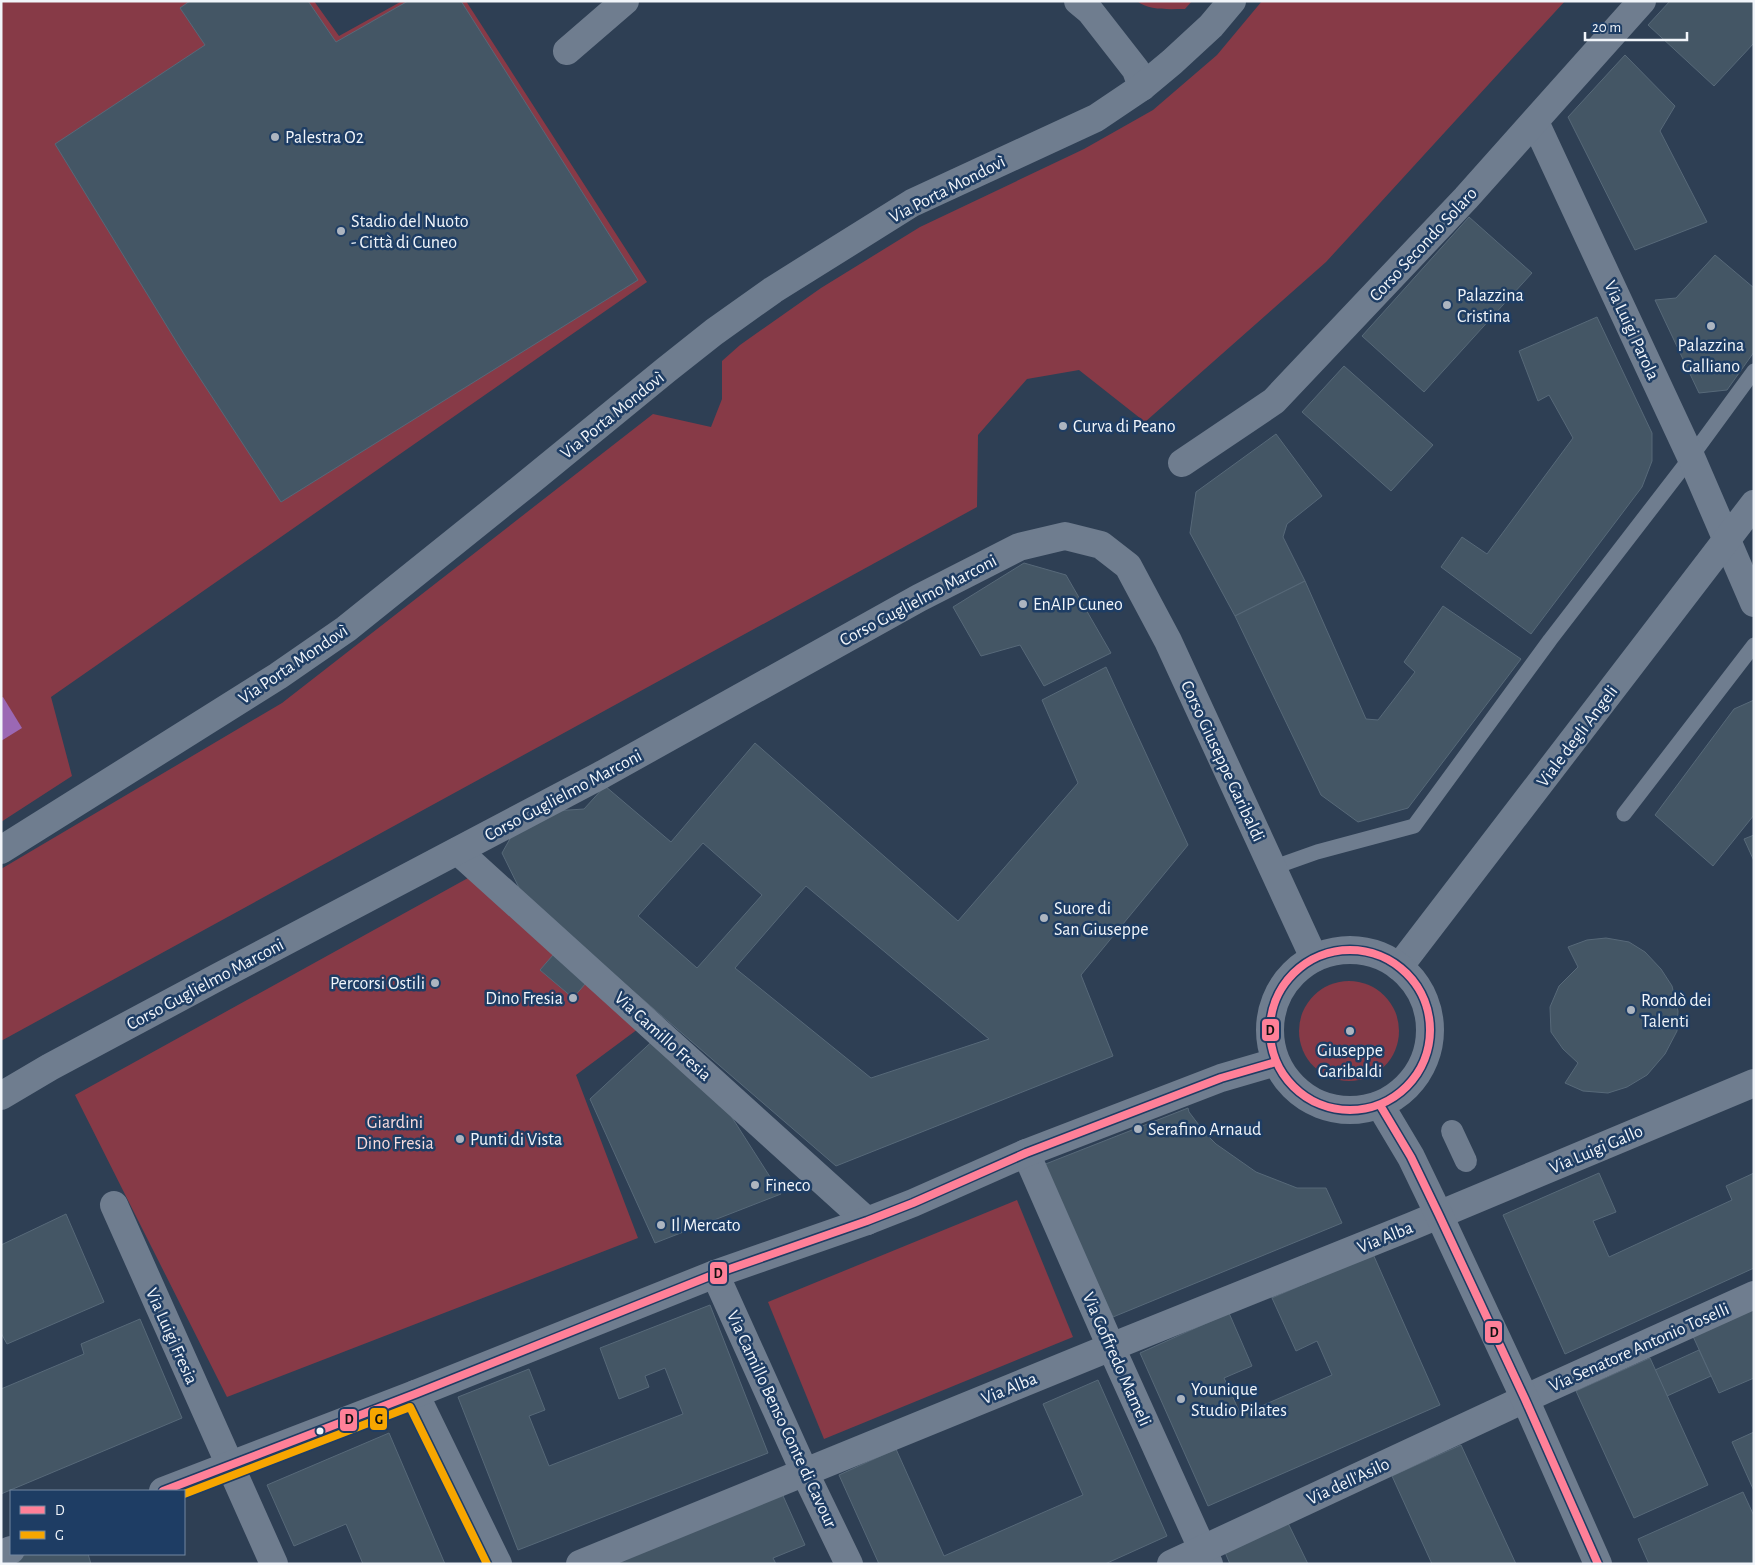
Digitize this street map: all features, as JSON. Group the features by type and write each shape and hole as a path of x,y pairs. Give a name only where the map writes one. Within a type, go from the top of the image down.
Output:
{"street":[{"path":"568,50 625,1"},
{"path":"1078,1 1090,11 1136,70 1142,86"},
{"name":"Via Porta Mondovì","path":"1,850 278,676 346,629 714,332 773,290 912,203 1096,118 1142,86 1172,62 1211,26 1232,1"},
{"name":"Corso Secondo Solaro","path":"1182,463 1274,401 1466,198 1642,1"},
{"name":"Via Luigi Parola","path":"1535,122 1691,457 1754,602"},
{"name":"Viale degli Angeli","path":"1399,967 1754,504"},
{"name":"Corso Guglielmo Marconi","path":"1,1096 50,1067 218,977 603,774 919,598 1018,547 1065,536 1101,545 1128,566"},
{"name":"Corso Giuseppe Garibaldi","path":"1128,566 1168,640 1314,958"},
{"name":"Via Camillo Fresia","path":"458,852 867,1221"},
{"path":"1348,950 1367,952 1384,958 1399,967 1416,984 1426,1006 1430,1029 1427,1053 1417,1075 1400,1092 1380,1105 1356,1110 1331,1108 1308,1099 1290,1083 1276,1062 1270,1039 1271,1014 1279,992 1294,972 1314,958 1331,952 1348,950"},
{"path":"166,1490 415,1394 715,1274 913,1203 1026,1153 1222,1078 1276,1062"},
{"name":"Via Luigi Gallo","path":"1439,1215 1754,1083"},
{"path":"1380,1105 1410,1157 1439,1215 1525,1400 1598,1564"},
{"path":"1452,1131 1466,1161"},
{"name":"Via Goffredo Mameli","path":"1026,1153 1110,1347 1206,1556"},
{"name":"Via Luigi Fresia","path":"114,1206 274,1564"},
{"name":"Via Alba","path":"580,1564 804,1471 1439,1215"},
{"name":"Via Camillo Benso Conte di Cavour","path":"715,1274 804,1471 849,1564"},
{"name":"Via Senatore Antonio Toselli","path":"1525,1400 1754,1295"},
{"path":"415,1394 498,1564"},
{"name":"Via dell'Asilo","path":"1171,1564 1206,1556 1525,1400"}],"lane":[{"path":"1272,868 1317,852 1414,826 1550,640 1691,457 1754,370"},
{"path":"1624,814 1754,645"}],"green space":[{"path":"1,1 314,1 339,36 402,1 466,1 647,282 51,697 72,776 1,822"},
{"path":"1137,1 1192,1 1185,9 1160,9"},
{"path":"1262,1 1565,1 1326,262 1145,422 1079,370 1027,379 978,435 977,507 1,1041 1,869 282,703 653,414 711,427 722,399 722,361 740,345 821,288 920,227 1084,149 1153,110 1217,55"},
{"name":"Giardini Dino Fresia","path":"468,878 642,1026 576,1075 638,1238 227,1397 75,1095"},
{"path":"1349,981 1359,982 1377,989 1391,1003 1398,1021 1398,1041 1391,1059 1377,1073 1359,1080 1349,1081 1339,1080 1321,1073 1307,1059 1300,1041 1299,1031 1300,1021 1307,1003 1321,989 1339,982"},
{"path":"1017,1200 1073,1337 824,1439 768,1302"}],"shaded area":[{"path":"3,697 22,728 1,741 1,698"}],"building":[{"path":"190,1 308,1 336,42 408,1 461,1 638,280 281,502 184,354 55,144 205,45 180,8"},
{"path":"1670,1 1754,1 1754,43 1714,86 1648,25"},
{"path":"1625,55 1675,106 1660,131 1707,222 1635,250 1568,117"},
{"name":"Palazzina Cristina","path":"1469,217 1532,273 1424,392 1362,336"},
{"name":"Palazzina Galliano","path":"1715,255 1754,288 1754,352 1727,390 1699,393 1655,300 1676,298"},
{"path":"1597,317 1652,433 1652,461 1642,487 1531,634 1441,567 1462,537 1487,554 1573,438 1549,395 1538,401 1519,351"},
{"path":"1344,366 1433,445 1391,491 1302,412"},
{"path":"1276,434 1322,496 1287,524 1283,537 1305,581 1235,616 1190,533 1196,492"},
{"path":"1024,563 1066,575 1111,653 1044,686 1020,645 981,656 953,607"},
{"path":"1305,581 1366,719 1378,720 1415,672 1404,662 1443,606 1521,659 1408,808 1358,822 1321,795 1235,616"},
{"name":"Suore di San Giuseppe","path":"1106,667 1188,845 1081,975 1113,1056 836,1166 523,896 502,853 516,828 554,811 584,809 605,786 671,842 755,743 958,921 1078,783 1042,700","holes":["703,843 762,895 697,968 638,916","806,886 989,1039 871,1078 735,968"]},
{"path":"1754,700 1754,815 1713,866 1655,815 1734,709"},
{"path":"1754,835 1754,861 1744,839"},
{"path":"1606,938 1629,942 1645,952 1661,969 1672,986 1678,1011 1677,1031 1665,1054 1647,1075 1627,1087 1608,1093 1583,1091 1565,1083 1578,1063 1563,1049 1551,1032 1550,1007 1559,986 1578,967 1568,947 1587,940"},
{"path":"553,955 586,983 573,998 540,970"},
{"path":"659,1035 708,1080 781,1194 655,1243 590,1099"},
{"path":"1188,1108 1205,1133 1216,1144 1256,1172 1297,1188 1326,1188 1342,1223 1113,1317 1043,1165"},
{"path":"1599,1173 1616,1212 1593,1221 1609,1257 1732,1200 1726,1186 1754,1173 1754,1268 1565,1354 1503,1215"},
{"path":"66,1214 104,1302 7,1344 1,1333 1,1245"},
{"path":"1373,1254 1440,1405 1208,1506 1140,1353 1229,1313 1252,1366 1224,1378 1241,1415 1332,1375 1317,1341 1296,1351 1272,1298"},
{"path":"710,1305 768,1453 518,1550 458,1397 529,1369 545,1410 529,1416 549,1466 683,1414 665,1368 645,1376 649,1387 619,1399 600,1348"},
{"path":"1754,1305 1754,1378 1719,1393 1691,1332"},
{"path":"140,1319 182,1418 1,1494 1,1389 84,1354 81,1344"},
{"path":"1699,1350 1711,1376 1667,1396 1655,1370"},
{"path":"1650,1358 1708,1485 1634,1518 1576,1391"},
{"path":"1098,1380 1167,1536 1105,1564 879,1564 839,1475 896,1449 944,1556 1083,1495 1043,1404"},
{"path":"1754,1432 1754,1491 1732,1442"},
{"path":"389,1433 445,1564 363,1564 346,1524 294,1546 267,1485"},
{"path":"1461,1445 1516,1564 1432,1564 1392,1476"},
{"path":"780,1489 805,1545 773,1558 776,1564 608,1564"},
{"path":"1743,1492 1754,1516 1754,1564 1649,1564 1638,1539"},
{"path":"1287,1521 1308,1564 1230,1564 1224,1550"},
{"path":"24,1555 88,1555 91,1564 1,1564"}],"transit line":[{"name":"D","path":"1350,950 1380,956 1401,968 1412,979 1424,1000 1430,1030 1424,1060 1412,1081 1401,1092 1380,1104 1350,1110 1320,1104 1299,1092 1288,1081 1276,1060 1270,1030 1276,1000 1288,979 1299,968 1320,956 1350,950"},
{"name":"D","path":"166,1490 415,1394 715,1274 913,1203 1026,1153 1221,1078 1276,1062"},
{"name":"D","path":"1380,1105 1411,1157 1439,1215 1525,1399 1598,1564"},
{"name":"G","path":"185,1494 410,1407 487,1564"}],"place":[{"name":"Palestra O2","path":"275,137"},
{"name":"Stadio del Nuoto - Città di Cuneo","path":"341,231"},
{"name":"Palazzina Cristina","path":"1447,305"},
{"name":"Palazzina Galliano","path":"1711,326"},
{"name":"Curva di Peano","path":"1063,426"},
{"name":"EnAIP Cuneo","path":"1023,604"},
{"name":"Suore di San Giuseppe","path":"1044,918"},
{"name":"Percorsi Ostili","path":"435,983"},
{"name":"Dino Fresia","path":"573,998"},
{"name":"Rondò dei Talenti","path":"1631,1010"},
{"name":"Giuseppe Garibaldi","path":"1350,1031"},
{"name":"Serafino Arnaud","path":"1138,1129"},
{"name":"Punti di Vista","path":"460,1139"},
{"name":"Fineco","path":"755,1185"},
{"name":"Il Mercato","path":"661,1225"},
{"name":"Younique Studio Pilates","path":"1181,1399"}]}
